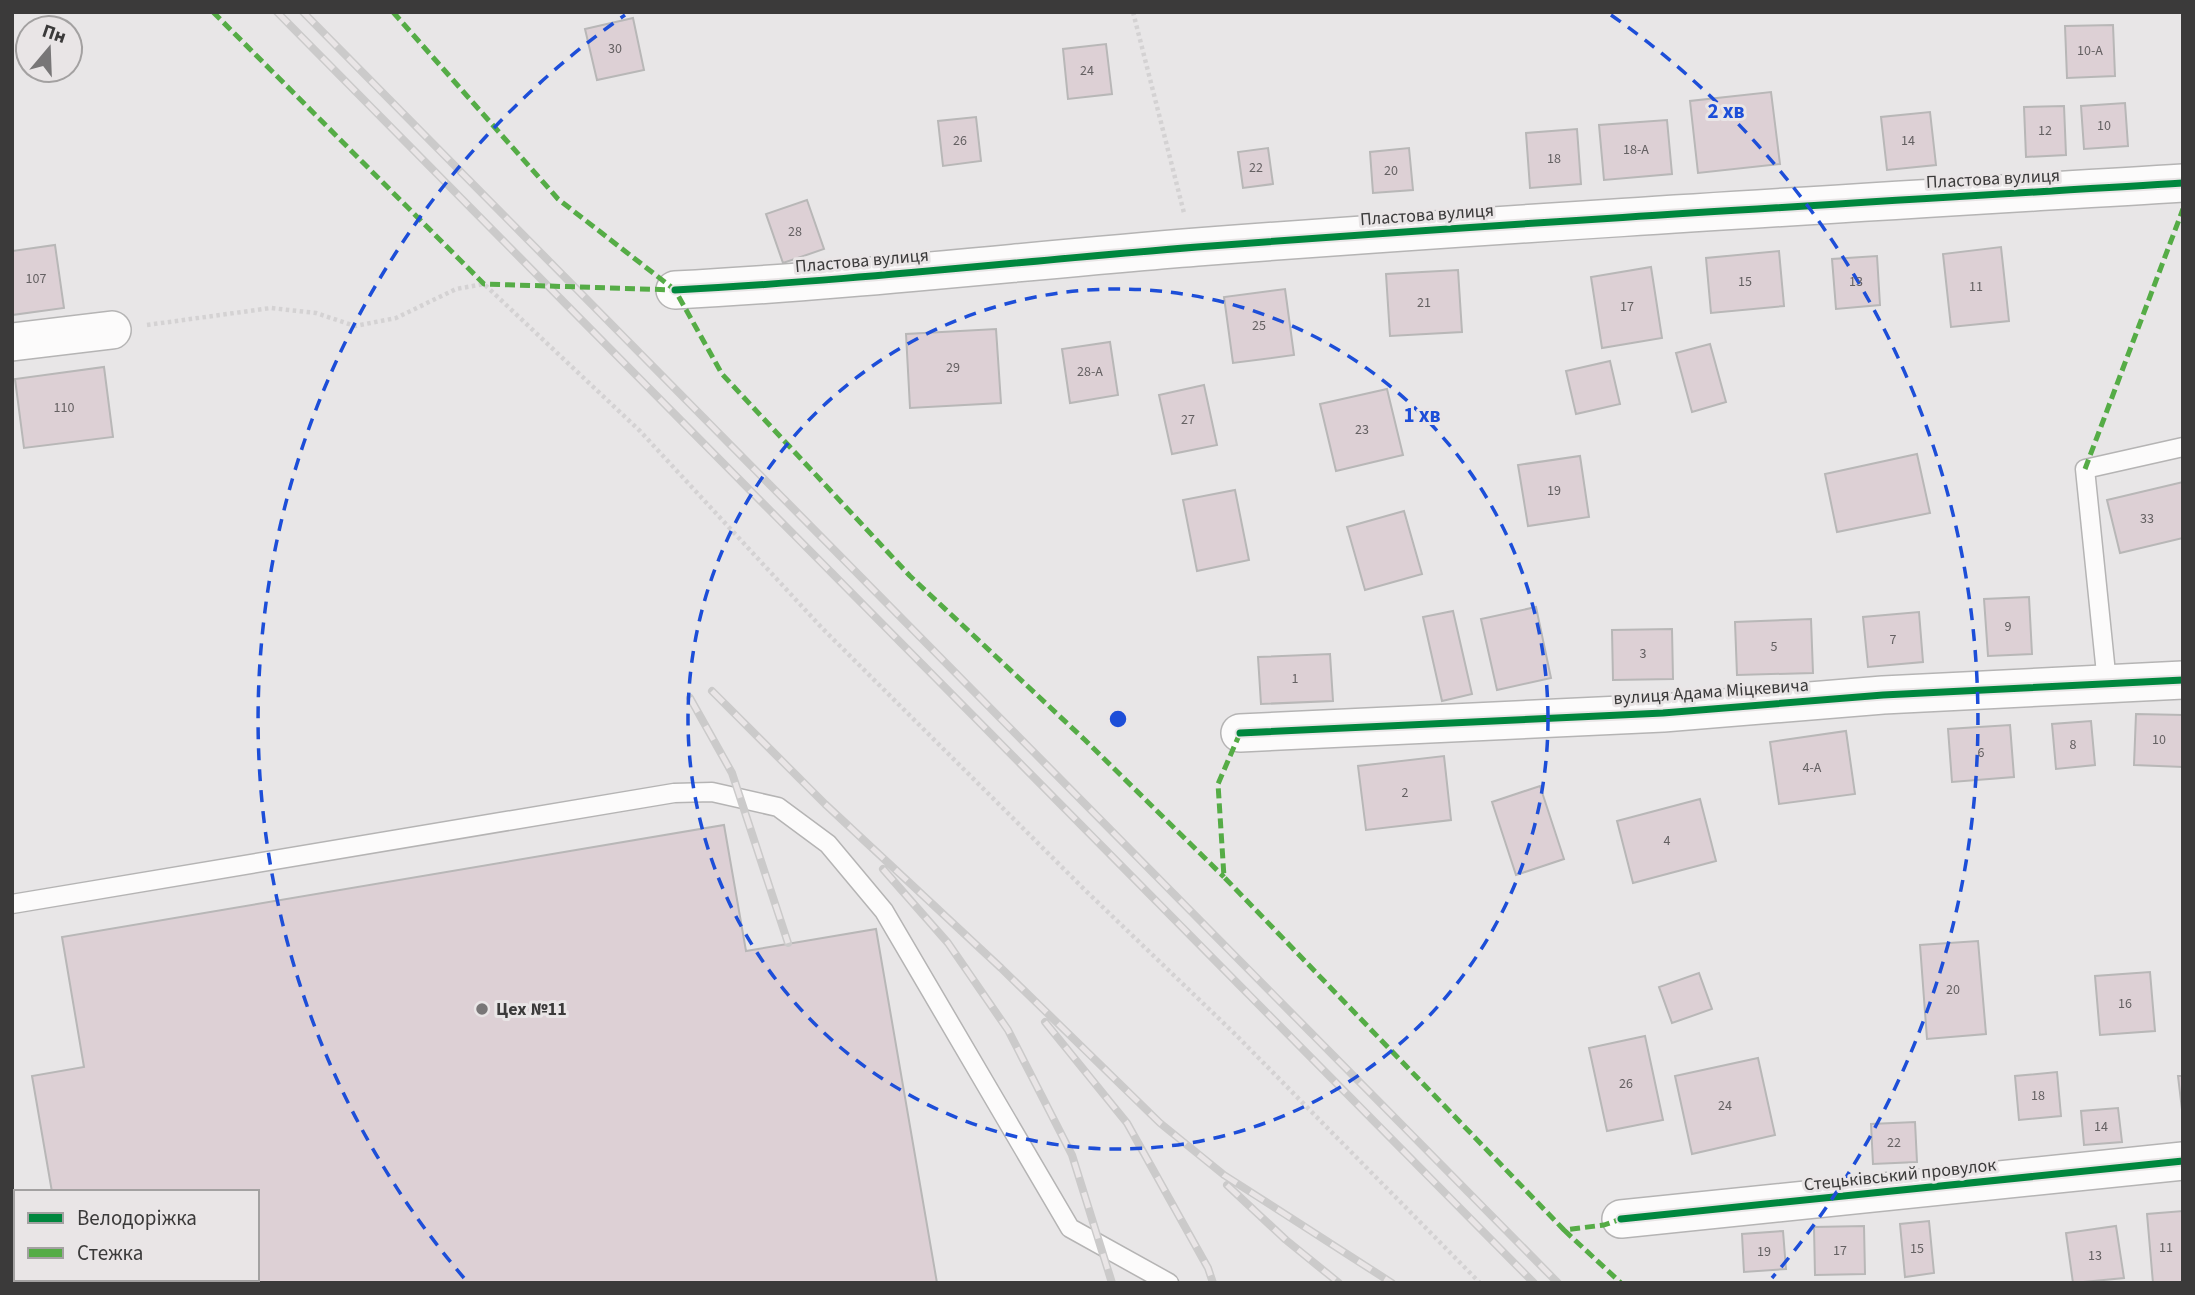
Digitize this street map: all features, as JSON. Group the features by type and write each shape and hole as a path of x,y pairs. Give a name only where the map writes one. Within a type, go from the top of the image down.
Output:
{"street":[{"name":"Пластова вулиця","path":"675,290 769,285 1193,248 1546,222 2183,183"},
{"path":"12,342 112,330"},
{"name":"вулиця Адама Міцкевича","path":"1240,733 1663,713 1883,695 2183,680"},
{"name":"Стецьківський провулок","path":"1621,1219 2183,1161"}],"lane":[{"path":"2107,683 2085,469 2183,447"},
{"path":"12,904 674,793 712,792 778,807 828,844 884,912 1070,1228 1169,1283"}],"path":[{"path":"1133,12 1193,248"},
{"path":"112,330 271,308 316,313 355,326 396,318 456,289 484,284 640,430 831,638 1236,1035 1480,1283"}],"building":[{"path":"633,18 644,70 597,80 585,29"},
{"path":"2113,25 2115,76 2067,78 2065,26"},
{"path":"1106,44 1112,94 1068,99 1063,49"},
{"path":"1771,92 1780,164 1698,173 1690,101"},
{"path":"2125,103 2128,146 2084,149 2081,106"},
{"path":"2064,106 2066,155 2026,157 2024,107"},
{"path":"1930,112 1936,165 1887,170 1881,117"},
{"path":"976,117 981,161 943,166 938,121"},
{"path":"1667,120 1672,174 1604,180 1599,125"},
{"path":"1577,129 1581,184 1530,188 1526,133"},
{"path":"1268,148 1273,184 1243,188 1238,152"},
{"path":"1409,148 1413,190 1373,193 1370,152"},
{"path":"807,200 824,249 783,263 766,214"},
{"path":"55,245 64,308 12,315 12,251"},
{"path":"2001,247 2009,321 1951,327 1943,254"},
{"path":"1779,251 1784,306 1711,313 1706,258"},
{"path":"1877,256 1880,305 1836,309 1832,259"},
{"path":"1651,267 1662,338 1602,348 1591,277"},
{"path":"1458,270 1462,332 1390,336 1386,274"},
{"path":"1285,289 1294,355 1233,363 1224,297"},
{"path":"996,329 1001,403 910,408 906,334"},
{"path":"1110,342 1118,395 1070,403 1062,349"},
{"path":"1710,344 1726,402 1692,412 1676,353"},
{"path":"1610,361 1620,404 1576,414 1566,371"},
{"path":"104,367 113,437 24,448 15,379"},
{"path":"1204,385 1217,445 1172,454 1159,395"},
{"path":"1387,389 1403,455 1336,471 1320,404"},
{"path":"1917,454 1930,513 1837,532 1825,474"},
{"path":"1580,456 1589,517 1528,526 1518,465"},
{"path":"2183,482 2183,538 2120,553 2107,500"},
{"path":"1235,490 1249,560 1197,571 1183,500"},
{"path":"1404,511 1422,574 1365,590 1347,527"},
{"path":"2029,597 2032,654 1988,656 1984,599"},
{"path":"1536,607 1551,678 1497,690 1481,619"},
{"path":"1453,611 1472,694 1442,701 1423,617"},
{"path":"1919,612 1923,662 1868,667 1863,617"},
{"path":"1811,619 1813,673 1737,675 1735,622"},
{"path":"1672,629 1673,679 1613,680 1612,630"},
{"path":"1330,654 1333,701 1261,704 1258,657"},
{"path":"2136,714 2183,715 2183,767 2134,765"},
{"path":"2091,721 2095,765 2056,769 2052,724"},
{"path":"2010,725 2014,777 1952,782 1948,729"},
{"path":"1846,731 1855,794 1779,804 1770,742"},
{"path":"1444,756 1451,820 1366,830 1358,766"},
{"path":"1540,786 1564,859 1516,875 1492,802"},
{"path":"1700,799 1716,861 1633,883 1617,821"},
{"name":"Цех №11","path":"724,825 746,951 876,929 937,1283 68,1283 259,1281 259,1190 52,1190 32,1076 84,1067 62,937"},
{"path":"1978,941 1986,1034 1927,1039 1920,945"},
{"path":"2150,972 2155,1031 2100,1035 2095,976"},
{"path":"1699,973 1712,1009 1672,1023 1659,987"},
{"path":"1645,1036 1663,1120 1607,1131 1589,1048"},
{"path":"1758,1058 1775,1135 1692,1154 1675,1076"},
{"path":"2057,1072 2061,1116 2019,1120 2015,1076"},
{"path":"2178,1076 2183,1076 2183,1118"},
{"path":"2118,1108 2122,1142 2084,1145 2081,1111"},
{"path":"1915,1122 1917,1162 1873,1164 1871,1124"},
{"path":"2183,1211 2183,1283 2153,1283 2147,1214"},
{"path":"1929,1221 1934,1273 1905,1277 1900,1224"},
{"path":"1864,1226 1865,1274 1815,1275 1814,1227"},
{"path":"2116,1226 2124,1278 2073,1283 2066,1233"},
{"path":"1783,1231 1786,1269 1744,1272 1742,1234"}],"railway":[{"path":"277,12 1534,1283"},
{"path":"303,12 1558,1283"},
{"path":"712,691 825,804 1001,968 1160,1123 1224,1175 1392,1283"},
{"path":"690,698 732,773 788,943"},
{"path":"883,869 948,943 1008,1030 1072,1155 1112,1283"},
{"path":"1045,1022 1127,1123 1208,1268 1213,1283"},
{"path":"1227,1185 1286,1240 1339,1283"}],"marked path":[{"path":"213,12 484,284 675,290"},
{"path":"393,12 558,199 675,290 722,374 910,576 1085,740 1224,877"},
{"path":"2085,469 2183,209"},
{"path":"1240,733 1218,784 1224,877 1564,1230 1604,1225 1621,1219"},
{"path":"1564,1230 1621,1283"}],"cycle path":[{"path":"675,290 1320,238 2183,183"},
{"path":"1240,733 1663,713 1883,695 2183,680"},
{"path":"1621,1219 2183,1161"}],"place":[{"name":"Цех №11","path":"482,1009"}]}
